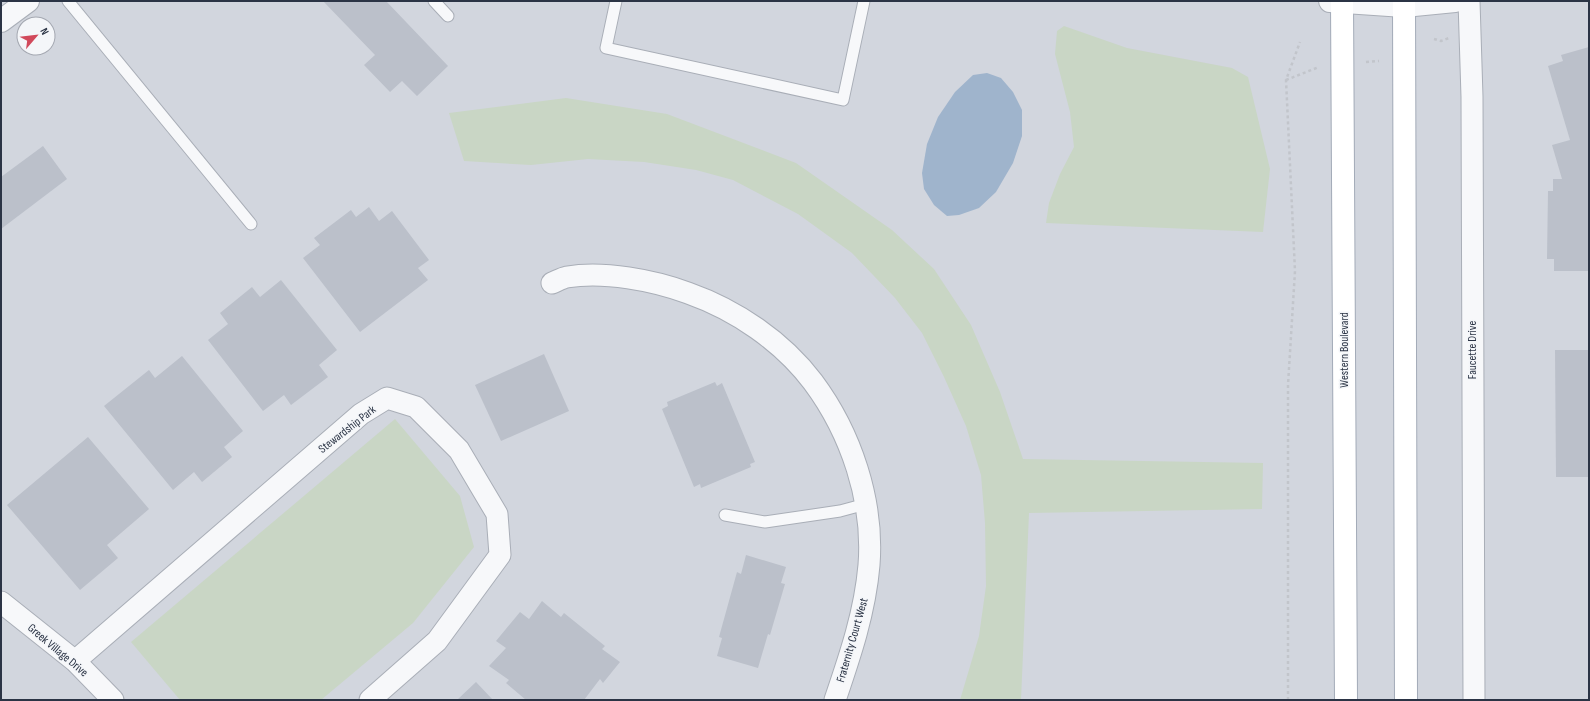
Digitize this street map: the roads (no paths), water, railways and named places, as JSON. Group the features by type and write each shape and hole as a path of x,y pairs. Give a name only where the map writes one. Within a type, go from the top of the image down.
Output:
{"main road":[{"name":"Western Boulevard","path":"1338,1 1346,700"},
{"path":"1404,4 1406,700"}],"street":[{"path":"1,21 28,1"},
{"path":"1338,1 1404,4 1455,1"},
{"name":"Faucette Drive","path":"1470,1 1472,112 1474,700"},
{"name":"Fraternity Court West","path":"552,284 566,278 590,276 624,277 650,281 705,299 732,312 760,331 787,354 812,381 832,411 851,451 860,477 866,504 869,534 869,557 865,597 856,635 835,700"},
{"name":"Stewardship Park","path":"75,661 362,414 387,398 416,407 459,450 497,514 500,555 437,641 370,700"},
{"name":"Greek Village Drive","path":"1,602 75,661 113,700"}],"lane":[{"path":"68,1 251,224"},
{"path":"434,1 448,16"},
{"path":"616,1 606,48 844,100 864,1"},
{"path":"725,515 766,522 840,511 866,504"}],"water":[{"path":"987,73 1001,78 1013,92 1022,110 1022,136 1013,163 996,192 979,208 959,215 947,216 934,205 924,189 922,173 927,144 938,117 955,92 973,75"}]}
